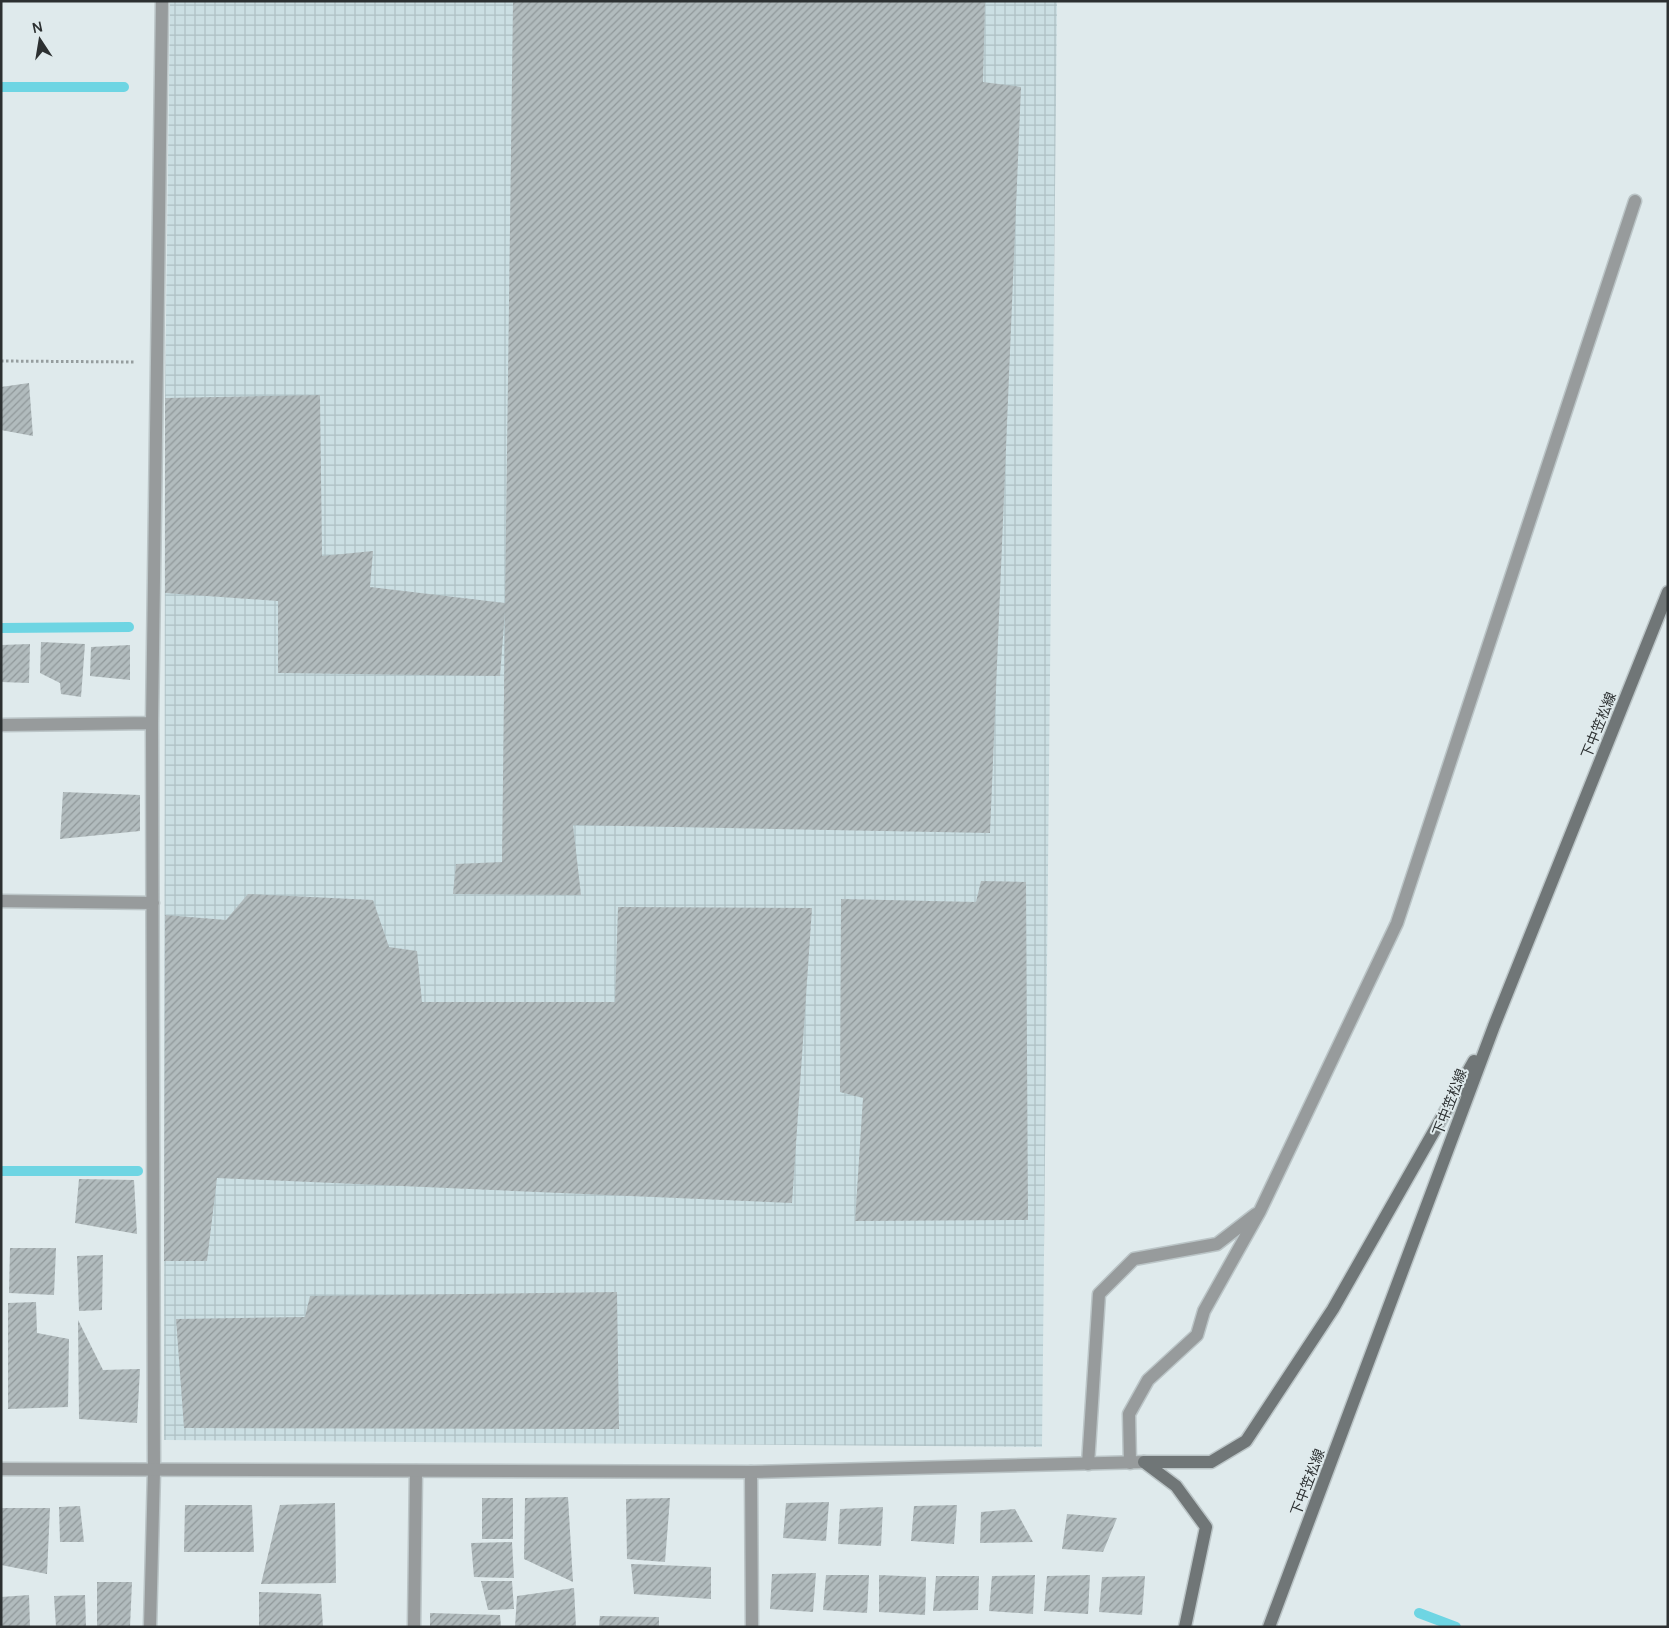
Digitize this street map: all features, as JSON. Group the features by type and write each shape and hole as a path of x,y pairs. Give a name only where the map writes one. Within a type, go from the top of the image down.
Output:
{"main road":[{"name":"下中笠松線","path":"1269,1627 1494,1026 1668,592"},
{"path":"1144,1462 1211,1462 1246,1441 1333,1309 1494,1026"},
{"path":"1144,1462 1176,1486 1206,1527 1185,1627"}],"street":[{"path":"150,1627 154,1471 152,723 162,1"},
{"path":"1130,1462 1129,1414 1148,1380 1197,1334 1204,1311 1260,1211 1396,923 1635,201"},
{"path":"4,725 152,723"},
{"path":"1,901 153,903"},
{"path":"1088,1464 1099,1294 1134,1259 1217,1244 1260,1211"},
{"path":"1,1469 751,1472 1144,1462"},
{"path":"414,1627 416,1471"},
{"path":"751,1472 752,1627"}],"path":[{"path":"1,361 157,362"}],"shaded area":[{"path":"170,1 1057,1 1042,1447 164,1440 165,398"}],"building":[{"path":"513,1 985,1 983,82 1021,87 990,833 573,825 581,895 453,894 456,864 502,862 505,611 500,676 278,673 278,601 165,593 165,398 320,395 322,556 373,551 370,587 505,603"},
{"path":"29,383 33,436 1,430 1,387"},
{"path":"41,642 85,644 81,697 61,694 60,683 40,673"},
{"path":"30,644 29,683 1,682 1,645"},
{"path":"130,645 130,680 90,676 91,647"},
{"path":"63,792 140,795 140,831 60,839"},
{"path":"981,881 1026,882 1028,1220 855,1221 863,1098 840,1092 841,899 976,902"},
{"path":"248,894 373,900 389,947 417,951 422,1002 615,1002 618,907 812,908 792,1203 217,1178 207,1261 164,1261 165,915 226,920"},
{"path":"79,1179 134,1180 137,1234 75,1223"},
{"path":"10,1248 56,1248 54,1295 9,1293"},
{"path":"103,1255 102,1310 79,1311 77,1256"},
{"path":"617,1292 619,1429 184,1428 176,1319 305,1317 310,1296"},
{"path":"36,1302 37,1333 69,1339 68,1407 8,1409 8,1303"},
{"path":"78,1320 103,1370 140,1369 137,1423 79,1419"},
{"path":"568,1497 573,1582 524,1559 525,1498"},
{"path":"482,1498 513,1498 513,1539 482,1539"},
{"path":"670,1498 665,1562 627,1559 626,1499"},
{"path":"829,1502 826,1541 783,1538 786,1503"},
{"path":"335,1503 336,1583 261,1584 280,1505"},
{"path":"185,1505 252,1505 254,1552 184,1552"},
{"path":"957,1505 954,1544 911,1541 914,1506"},
{"path":"80,1506 84,1542 60,1542 59,1507"},
{"path":"883,1507 881,1546 838,1544 840,1509"},
{"path":"1,1508 50,1508 47,1574 1,1565"},
{"path":"1015,1509 1033,1542 980,1543 981,1512"},
{"path":"1067,1514 1117,1518 1103,1552 1062,1549"},
{"path":"512,1542 514,1578 474,1577 471,1543"},
{"path":"631,1564 711,1567 711,1599 634,1594"},
{"path":"816,1573 813,1612 770,1609 772,1574"},
{"path":"826,1575 869,1575 867,1613 823,1610"},
{"path":"879,1575 926,1577 925,1615 879,1612"},
{"path":"1035,1575 1033,1614 989,1611 992,1576"},
{"path":"1090,1575 1088,1614 1044,1611 1047,1576"},
{"path":"936,1576 979,1576 978,1610 933,1611"},
{"path":"1145,1576 1142,1615 1099,1612 1102,1577"},
{"path":"481,1581 512,1581 514,1609 488,1610"},
{"path":"97,1582 132,1582 130,1627 97,1627"},
{"path":"574,1588 576,1627 515,1627 517,1596"},
{"path":"259,1592 321,1594 323,1627 259,1627"},
{"path":"29,1595 30,1627 1,1627 1,1597"},
{"path":"85,1595 86,1627 56,1627 54,1596"},
{"path":"430,1613 500,1615 501,1627 430,1627"},
{"path":"600,1616 659,1617 659,1627 599,1627"}],"waterway":[{"path":"1,87 124,87"},
{"path":"1,628 129,627"},
{"path":"1,1171 138,1171"},
{"path":"1419,1613 1456,1627"}]}
